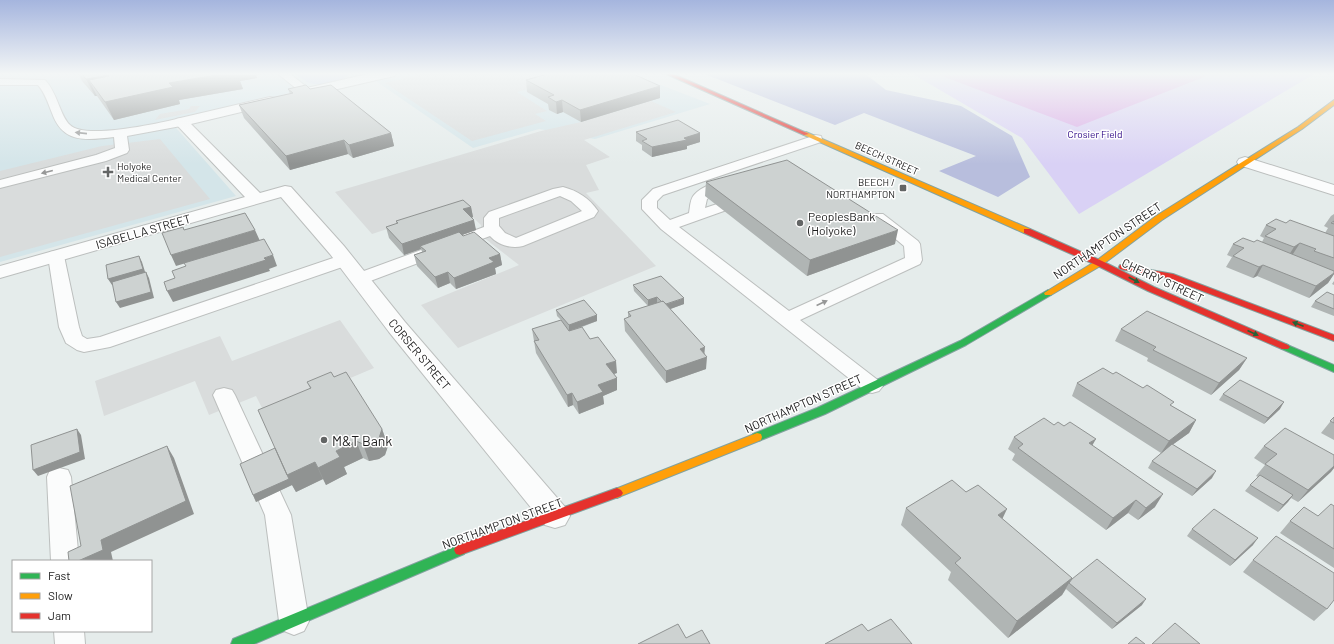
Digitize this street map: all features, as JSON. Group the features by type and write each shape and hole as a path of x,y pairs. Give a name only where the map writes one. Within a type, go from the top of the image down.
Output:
{"main road":[{"name":"BEECH STREET","path":"735,103 1099,263"},
{"name":"NORTHAMPTON STREET","path":"238,644 456,552 620,492 814,414 963,343 1099,263 1159,218 1331,107"},
{"name":"CHERRY STREET","path":"1099,263 1170,276 1334,338"},
{"name":"CHERRY STREET","path":"1099,263 1151,289 1334,369"}],"street":[{"path":"182,122 260,103"},
{"path":"182,122 256,199"},
{"path":"1245,162 1334,190"},
{"name":"ISABELLA STREET","path":"0,272 285,191"},
{"name":"CORSER STREET","path":"285,191 345,260 359,279 555,516"}],"lane":[{"path":"53,103 65,128 68,131 86,134 120,133 145,130 182,122"},
{"path":"0,184 102,158 122,150 120,133"},
{"path":"816,138 658,192 649,200 650,209 667,226 872,386"},
{"path":"696,216 700,197 709,191 742,180"},
{"path":"558,192 567,192 574,195 590,211 589,214 581,218 517,242 506,241 493,229 489,222 490,218 494,215 558,192"},
{"path":"667,226 761,193"},
{"path":"787,320 914,260 912,244 884,221 863,210"},
{"path":"359,279 493,229"},
{"path":"56,256 69,327 73,339 84,346 103,344 345,260"},
{"path":"224,395 278,515 294,621"},
{"path":"59,477 65,560"},
{"path":"69,632 70,644"}],"shaded area":[{"name":"Holyoke Medical Center","path":"0,103 247,103 170,121 236,196 0,262"},
{"name":"Holyoke Medical Center","path":"408,103 710,104 595,139 539,129 473,148"},
{"path":"415,103 534,103 547,111 535,114 546,121 472,141"},
{"path":"644,103 656,103 676,112 584,140 610,157 586,165 599,190 586,193 656,266 458,348 421,305 519,265 483,237 481,225 460,205 372,234 335,192 541,131 581,122"},
{"path":"779,103 947,103 961,106 1012,136 1030,177 998,197 939,171 976,156 864,113 835,125"},
{"path":"1014,103 1138,103 1077,127"},
{"path":"191,106 200,106 195,112 155,120 160,114 189,109"},
{"path":"160,139 210,199 0,257 0,171 102,146"},
{"path":"340,320 374,368 265,414 256,396 209,415 195,381 104,416 95,381 220,336 232,361"}],"green space":[{"name":"Crosier Field","path":"962,103 1265,103 1079,214 1022,138"}],"building":[{"path":"248,103 354,103 391,133 349,145 344,140 286,156 239,105"},
{"path":"567,103 603,103 580,110"},
{"path":"678,120 700,133 684,138 687,140 652,147 642,141 647,139 636,132"},
{"name":"PeoplesBank (Holyoke)","path":"787,160 898,230 810,260 706,182"},
{"path":"463,200 471,207 463,209 474,220 402,244 386,227 398,223 396,221"},
{"path":"245,213 255,230 171,255 162,233 183,227 184,230"},
{"path":"1276,219 1286,223 1290,220 1334,236 1334,258 1314,251 1316,249 1300,243 1294,247 1265,236 1276,229 1266,225"},
{"path":"459,232 463,236 474,232 500,254 489,258 494,262 454,278 448,272 435,277 414,255 426,251 420,246"},
{"path":"1243,238 1254,242 1257,240 1334,271 1334,273 1316,286 1263,265 1259,267 1233,256 1244,248 1233,244"},
{"path":"264,239 273,255 264,258 266,260 167,291 164,282 175,278 172,271 186,266 184,263"},
{"path":"139,256 143,269 108,279 106,265"},
{"path":"146,272 151,292 116,302 112,282"},
{"path":"661,276 684,298 666,304 657,297 648,300 633,285"},
{"path":"1327,292 1334,295 1334,309 1315,301"},
{"path":"584,300 597,315 569,325 556,310"},
{"path":"663,301 705,347 700,349 707,357 666,371 624,319 631,316 628,312"},
{"path":"1147,311 1247,358 1219,383 1153,350 1156,347 1121,329"},
{"path":"561,320 569,331 582,327 590,339 598,337 616,361 606,364 617,378 598,385 603,392 577,402 572,393 567,395 534,341 539,340 532,329"},
{"path":"1103,368 1113,374 1116,372 1143,388 1147,385 1174,402 1170,405 1196,420 1169,441 1077,383"},
{"path":"331,372 334,377 346,372 382,429 379,438 372,442 363,444 356,441 336,451 340,457 318,468 315,462 287,475 258,410 311,388 307,382"},
{"path":"1240,380 1284,402 1268,418 1223,394"},
{"path":"1334,417 1334,423 1330,421"},
{"path":"1044,418 1054,425 1058,422 1064,426 1070,422 1096,439 1089,443 1163,494 1146,508 1136,500 1113,518 1018,448 1023,444 1014,437"},
{"path":"1285,428 1334,455 1334,466 1308,490 1265,464 1277,454 1264,446"},
{"path":"77,429 80,452 33,470 31,445"},
{"path":"1172,444 1216,471 1197,489 1152,461"},
{"path":"167,446 186,501 101,540 103,550 80,560 69,560 68,552 81,546 70,486"},
{"path":"275,448 289,479 253,495 240,464"},
{"path":"1260,475 1293,495 1283,505 1250,485"},
{"path":"952,480 966,492 978,485 1007,509 998,515 1072,578 1017,621 955,563 961,558 906,508"},
{"path":"1331,504 1334,506 1334,549 1290,521 1304,507 1318,516"},
{"path":"1214,509 1258,538 1235,560 1192,529"},
{"path":"1276,536 1334,573 1334,600 1327,609 1253,560"},
{"path":"1097,559 1146,599 1117,623 1069,583"},
{"path":"891,619 912,644 825,644 862,624 868,631"},
{"path":"1175,623 1200,644 1152,644"},
{"path":"678,624 686,638 702,630 710,644 638,644"},
{"path":"1136,637 1145,644 1128,644"}],"traffic: fast":[{"path":"757,437 821,411 963,343 1048,293"},
{"path":"1285,347 1334,369"},
{"path":"238,644 460,550"}],"traffic: slow":[{"path":"1048,293 1099,263 1159,218 1300,128 1333,103"},
{"path":"806,134 1027,231"},
{"path":"617,493 757,437"}],"traffic: jam":[{"path":"735,103 806,134"},
{"path":"1027,231 1099,263 1151,289 1285,347"},
{"path":"1123,267 1170,276 1334,338"},
{"path":"460,550 617,493"}],"place":[{"name":"Holyoke Medical Center","path":"108,172"},
{"name":"BEECH / NORTHAMPTON","path":"903,188"},
{"name":"PeoplesBank (Holyoke)","path":"800,223"},
{"name":"M&T Bank","path":"324,440"}]}
